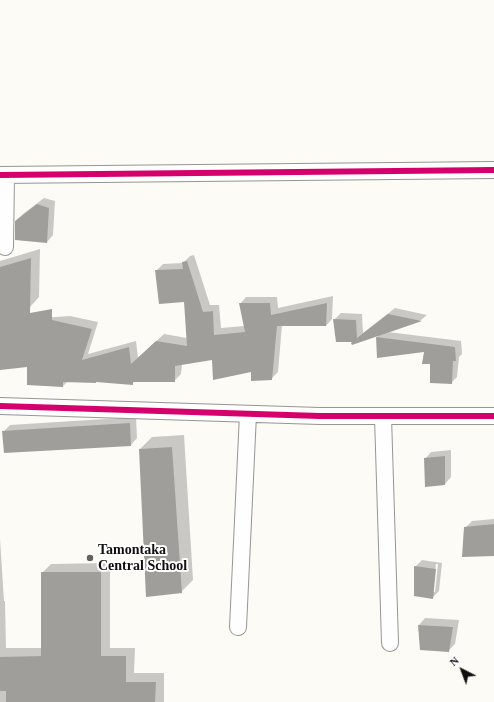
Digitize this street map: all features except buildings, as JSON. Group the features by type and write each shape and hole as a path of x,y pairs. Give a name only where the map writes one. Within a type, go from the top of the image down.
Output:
{"street":[{"path":"5,247 3,175 494,170"},
{"path":"0,406 383,417 494,416"},
{"path":"238,627 248,414"},
{"path":"383,417 390,643"}],"cycle path":[{"path":"0,175 494,170"},
{"path":"0,406 320,416 494,416"}],"place":[{"name":"Tamontaka Central School","path":"90,558"}]}
